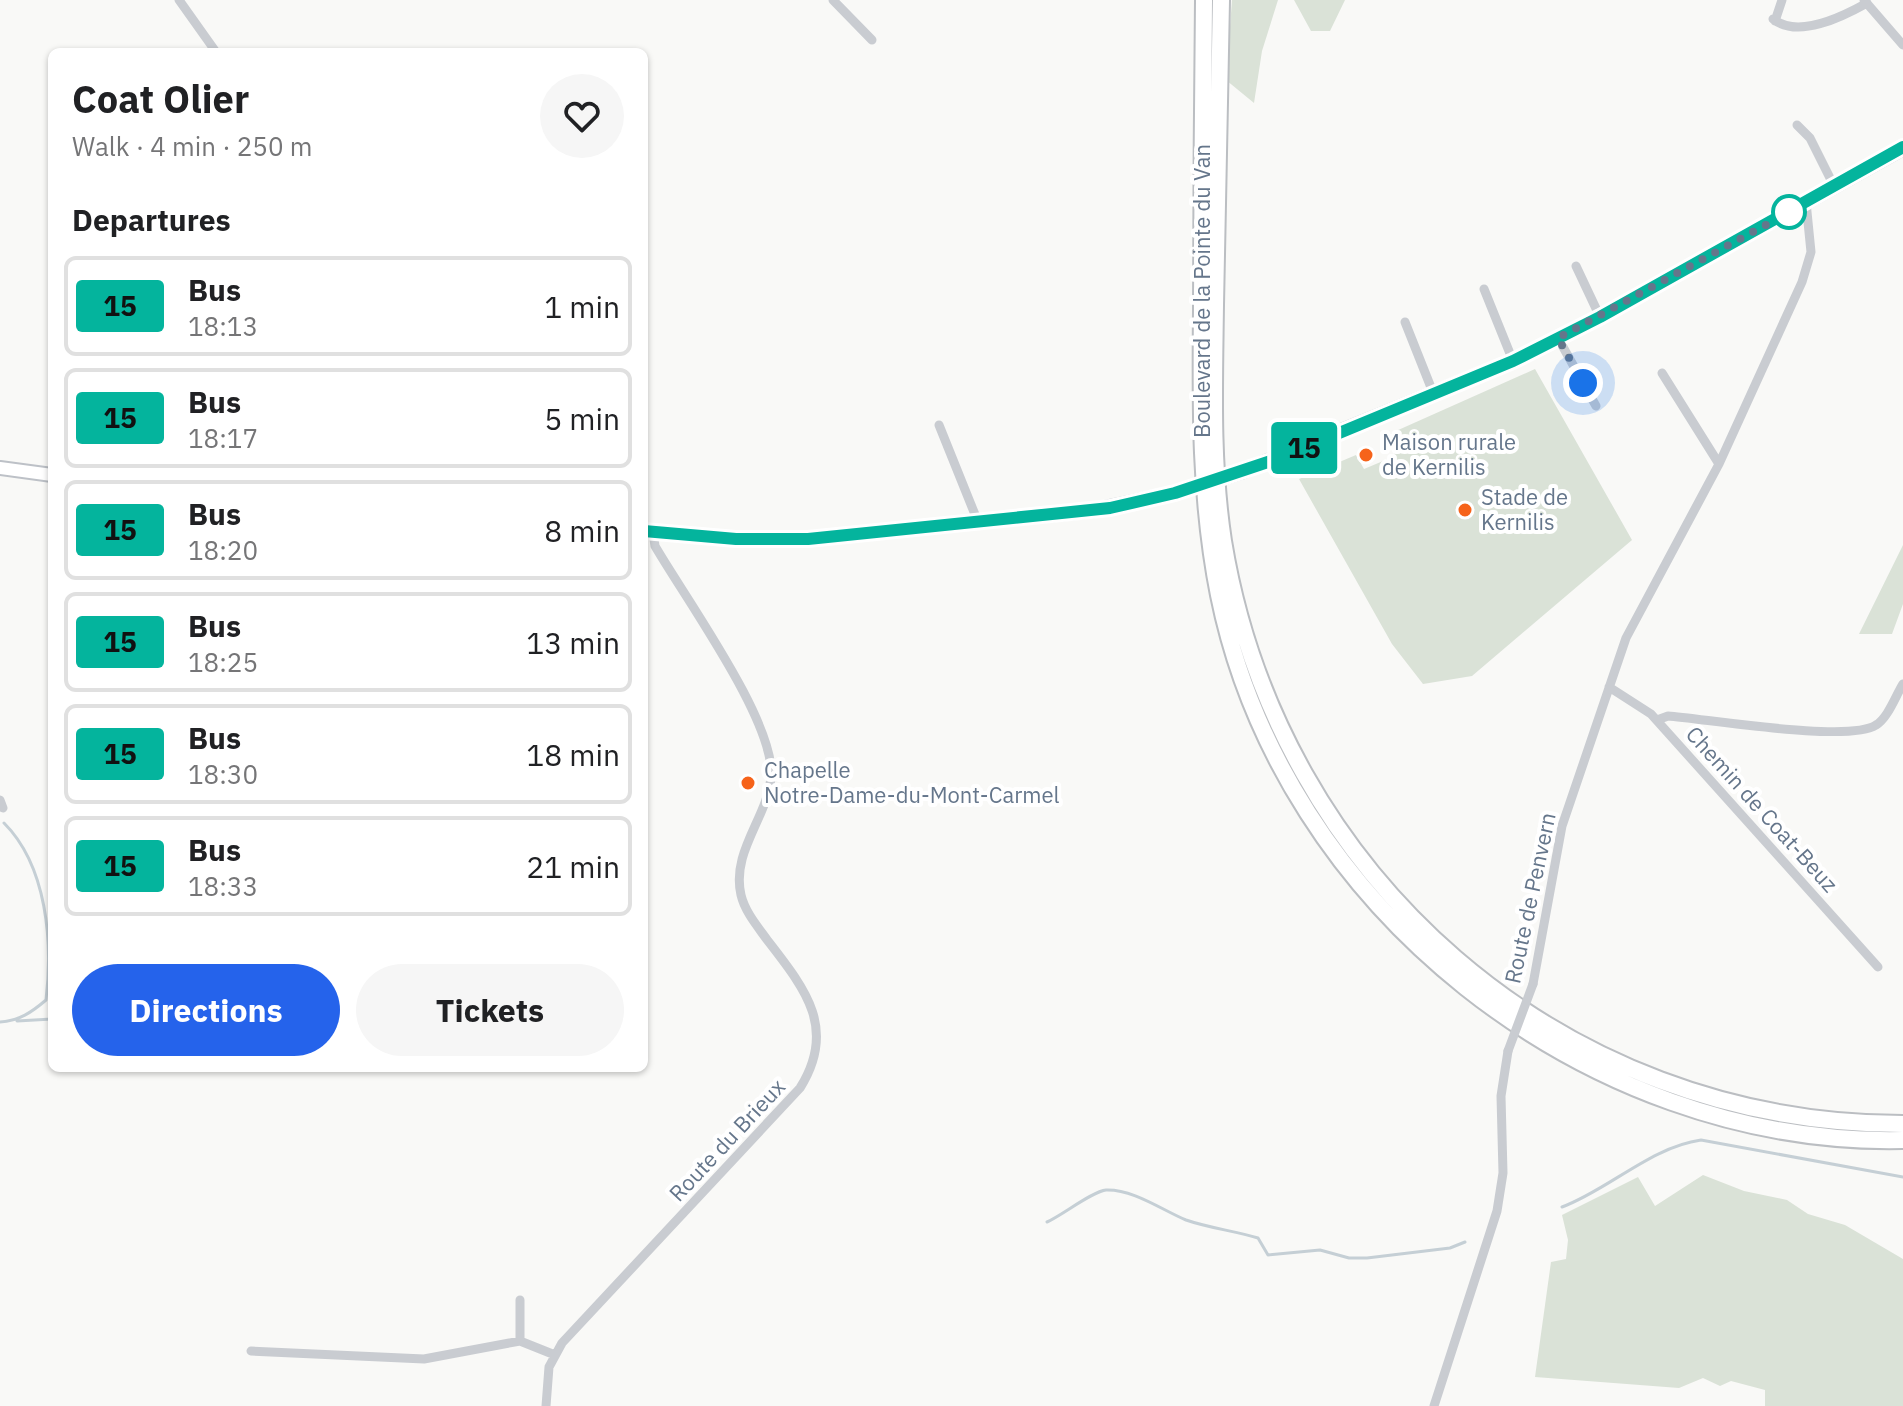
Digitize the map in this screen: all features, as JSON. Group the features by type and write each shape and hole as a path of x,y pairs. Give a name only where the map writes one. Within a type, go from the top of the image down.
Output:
{"highway":[{"name":"Boulevard de la Pointe du Van","path":"1204,0 1200,375 1202,468 1208,532 1225,621 1249,694 1277,756 1316,825 1352,876 1422,951 1507,1019 1566,1054 1657,1096 1731,1119 1840,1138 1903,1140"},
{"name":"Boulevard de la Pointe du Van","path":"1221,0 1214,341 1220,518 1233,594 1252,659 1272,709 1323,807 1386,891 1449,955 1493,990 1592,1051 1673,1085 1772,1112 1844,1122 1903,1124"}],"street":[{"path":"179,0 213,48"},
{"path":"833,0 872,40"},
{"path":"1782,0 1774,20 1806,26 1866,2 1903,45"},
{"path":"1797,125 1807,133 1834,186"},
{"path":"648,531 736,539 795,540 1110,508 1175,493 1241,472 1357,420 1434,395 1513,361 1600,317 1903,148"},
{"name":"Route de Penvern","path":"1434,1406 1497,1211 1503,1173 1502,1084 1508,1051 1533,984 1543,941 1556,847 1609,687 1641,605 1719,464 1802,282 1811,252 1809,230 1801,206"},
{"path":"1576,266 1600,317"},
{"path":"1484,289 1513,361"},
{"path":"1405,322 1434,395"},
{"path":"1558,338 1596,406"},
{"path":"1662,373 1719,464"},
{"path":"939,425 978,522"},
{"path":"0,468 48,474"},
{"name":"Route du Brieux","path":"546,1406 547,1376 555,1355 570,1333 800,1088 810,1072 819,1041 814,1018 795,978 754,922 740,893 743,857 771,784 768,746 752,707 648,531"},
{"path":"1657,720 1668,716 1815,731 1859,730 1879,723 1903,684"},
{"name":"Chemin de Coat-Beuz","path":"1609,687 1657,720 1878,967"},
{"path":"520,1300 520,1341"},
{"path":"251,1351 372,1358 440,1358 520,1341 555,1355"}],"shaded area":[{"path":"1232,0 1278,0 1262,51 1254,103 1226,80"},
{"path":"1294,0 1345,0 1330,31 1311,31"},
{"name":"Stade de Kernilis","path":"1535,369 1632,540 1472,676 1423,684 1392,644 1299,479 1356,455 1364,469 1395,456 1387,435"},
{"path":"1903,545 1903,604 1892,634 1859,634"},
{"path":"1703,1175 1744,1191 1787,1200 1808,1214 1845,1225 1903,1259 1903,1406 1765,1406 1765,1390 1731,1381 1720,1386 1703,1378 1679,1388 1535,1377 1551,1262 1566,1259 1568,1240 1562,1215 1638,1177 1655,1206"}],"waterway":[{"path":"0,1022 25,1015 46,1000 48,978 47,930 38,883 30,861 4,823"},
{"path":"17,1021 48,1019"},
{"path":"1562,1207 1665,1151 1701,1140 1903,1177"},
{"path":"1047,1222 1106,1190 1137,1196 1195,1223 1258,1238 1268,1255 1320,1250 1349,1258 1367,1258 1450,1248 1465,1242"}],"bus line":[{"name":"15","path":"648,531 736,539 808,539 1110,508 1175,493 1274,460 1513,361 1600,317 1903,147"}],"place":[{"name":"Maison rurale de Kernilis","path":"1366,455"},
{"name":"Stade de Kernilis","path":"1465,510"},
{"name":"Chapelle Notre-Dame-du-Mont-Carmel","path":"748,783"}],"route":[{"path":"1583,383 1558,338 1795,209 1789,212"}]}
